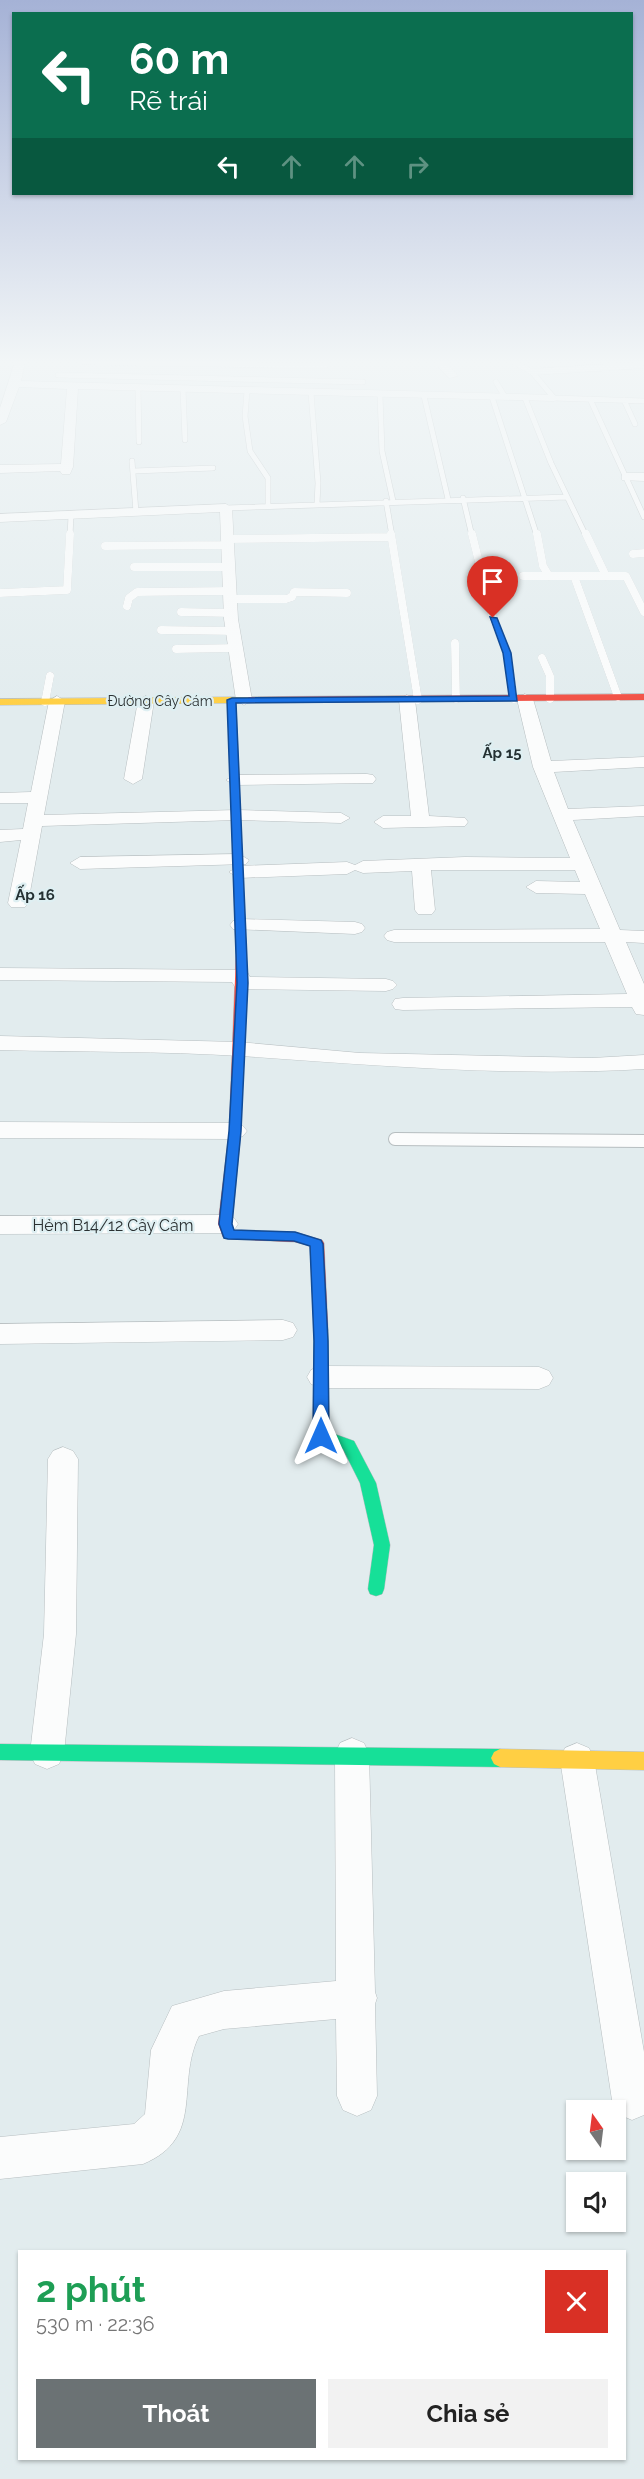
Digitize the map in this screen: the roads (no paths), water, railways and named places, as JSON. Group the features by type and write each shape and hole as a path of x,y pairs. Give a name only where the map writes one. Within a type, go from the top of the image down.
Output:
{"street":[{"path":"0,518 226,508 227,567 237,648 236,780 241,979 235,1131 225,1224 228,1234 295,1237 316,1244 321,1436 349,1445 368,1483 382,1545 376,1589"},
{"name":"Đường Cây Cám","path":"0,702 550,699 644,696"},
{"path":"403,1004 643,1003 561,815 542,767 536,732 519,699"},
{"path":"133,779 146,700"},
{"path":"413,700 410,744 421,822"},
{"path":"18,903 40,797 51,702"},
{"path":"542,767 644,762"},
{"path":"236,780 367,779"},
{"path":"0,798 40,797"},
{"path":"561,815 644,811"},
{"path":"0,836 34,827 237,815 341,818"},
{"path":"383,822 459,822"},
{"path":"80,863 355,868 421,864 582,864"},
{"path":"421,864 425,910"},
{"path":"0,878 24,878"},
{"path":"536,887 592,888"},
{"path":"240,925 355,928"},
{"path":"393,936 612,934 644,937"},
{"path":"0,974 241,979 386,985"},
{"path":"0,1043 238,1049 360,1058 592,1065 644,1062"},
{"path":"0,1130 235,1131"},
{"name":"Hẻm B14/12 Cây Cám","path":"0,1225 225,1224"},
{"path":"0,1334 283,1330"},
{"path":"321,1377 538,1378"},
{"path":"48,1753 60,1634 63,1459"},
{"path":"0,1752 352,1754 644,1761"},
{"path":"352,1754 358,1998 357,2096"},
{"path":"577,1759 632,2100"},
{"path":"0,2158 143,2144 164,2124 171,2049 186,2020 224,2010 358,1998"}],"lane":[{"path":"134,478 136,512"},
{"path":"268,478 268,506"},
{"path":"317,504 318,478"},
{"path":"386,478 390,501 391,537 413,700"},
{"path":"443,478 448,499"},
{"path":"518,478 536,531 543,566 549,576"},
{"path":"558,478 606,576"},
{"path":"626,478 644,517"},
{"path":"633,493 644,493"},
{"path":"226,508 463,498 567,498"},
{"path":"463,498 493,618 507,653 519,699"},
{"path":"0,593 67,590 71,515"},
{"path":"105,546 391,537"},
{"path":"633,554 644,553"},
{"path":"134,567 227,567"},
{"path":"523,576 628,578 644,612"},
{"path":"574,576 618,697"},
{"path":"127,606 129,598 137,592 230,601 285,599 292,597 294,592 347,593"},
{"path":"181,612 230,601"},
{"path":"161,630 234,631"},
{"path":"455,643 458,658 456,699"},
{"path":"176,648 237,648"},
{"path":"542,658 544,668 550,676 550,699"},
{"path":"50,676 51,702"},
{"path":"395,1139 644,1141"}],"district":[{"name":"Ấp 15","path":"502,753"},
{"name":"Ấp 16","path":"35,895"}]}
